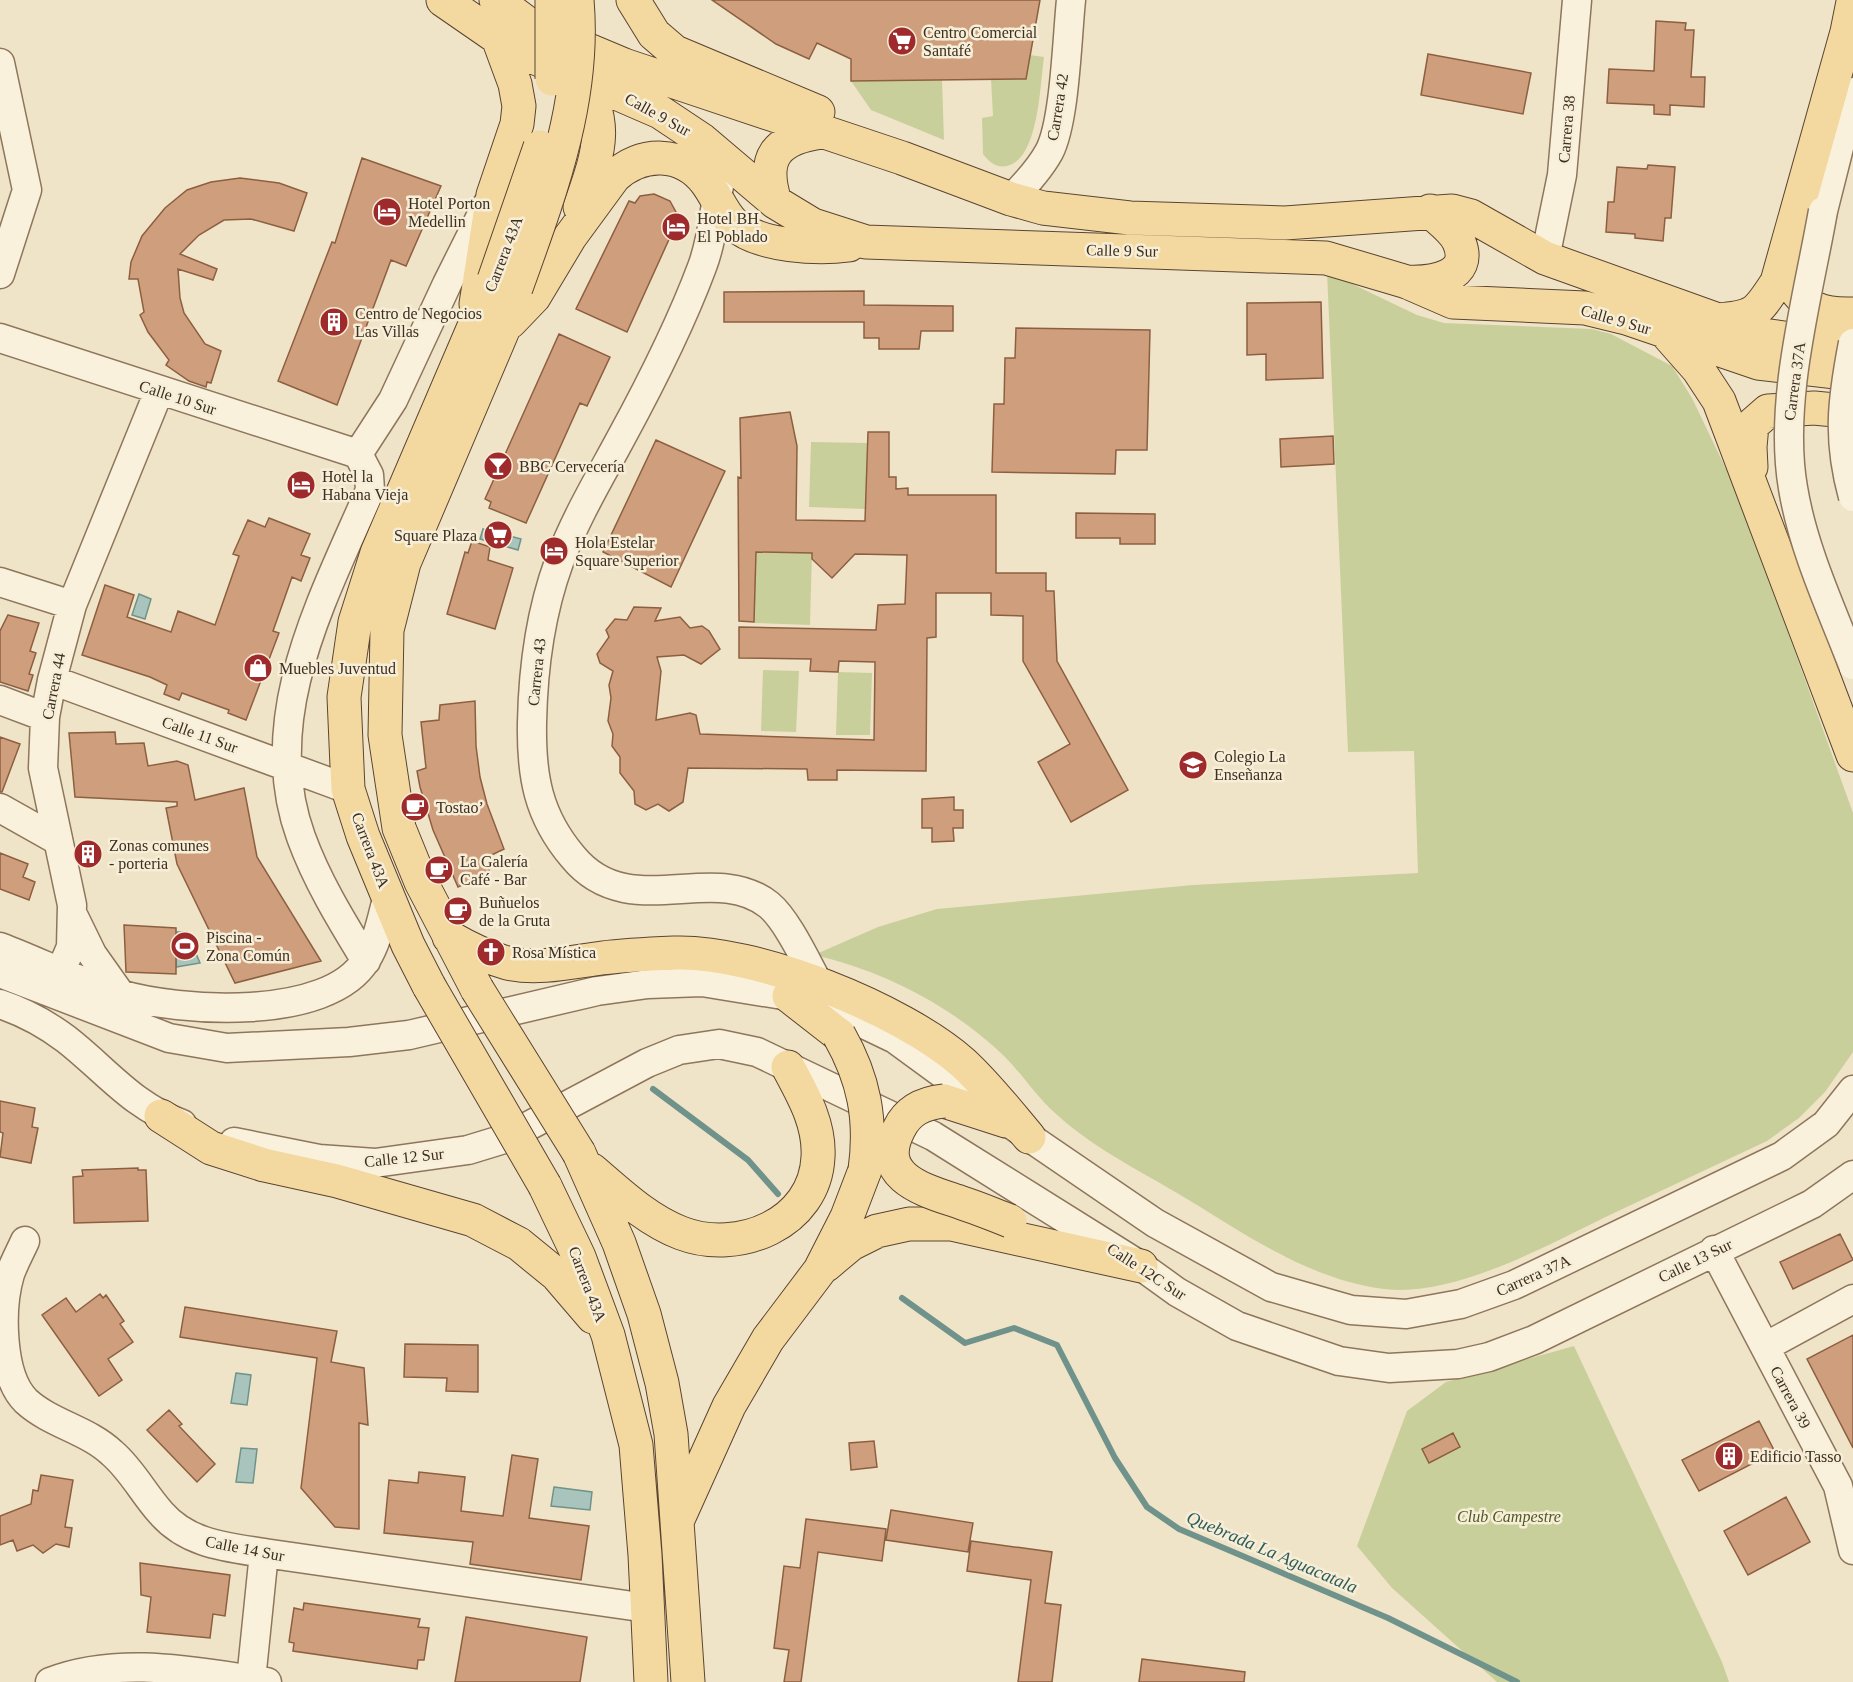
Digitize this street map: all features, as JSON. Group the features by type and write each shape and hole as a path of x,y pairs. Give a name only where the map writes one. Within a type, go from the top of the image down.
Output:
{"main road":[{"name":"Calle 9 Sur","path":"442,0 498,38 531,56 582,79 638,100 660,112 695,135 775,202 813,225 866,242 1288,255 1346,262 1407,282 1453,302 1585,308 1626,318 1758,363 1853,374"},
{"name":"Calle 9 Sur","path":"496,0 531,26 624,65 902,158 1011,199 1053,210 1090,215 1285,223 1452,211 1471,216 1545,258 1718,320 1763,335 1853,348"},
{"path":"536,0 550,35 582,79 598,118 600,141 570,237"},
{"name":"Carrera 43A","path":"505,284 544,133 551,96 554,57 552,0"},
{"name":"Carrera 43A","path":"577,0 573,90 555,180 505,284 404,563 387,630 385,735 399,828 421,882 477,989 583,1159 619,1243 644,1314 659,1372 671,1434 688,1682"},
{"path":"633,0 654,34 675,52 706,67 777,93 833,119 902,158"},
{"path":"1718,320 1743,318 1755,314 1777,282 1783,267 1853,2"},
{"path":"487,330 493,195 517,124 519,106 515,84 498,38"},
{"path":"775,202 768,174 771,161 778,148 789,140 821,132"},
{"path":"487,330 534,297 570,237 614,177 623,169 644,159 671,158 683,163 700,176 734,224 749,232 799,246 825,248 866,242"},
{"path":"1407,282 1427,283 1445,279 1458,268 1462,254 1459,241 1430,211"},
{"path":"1783,267 1796,292 1812,309 1833,315 1853,314"},
{"name":"Carrera 43A","path":"487,330 377,554 355,622 344,697 348,789 363,836 429,986 545,1186 579,1257 608,1335 636,1445 645,1555 651,1682"},
{"path":"1668,334 1698,369 1719,401 1754,488 1853,755"},
{"path":"1754,488 1749,447 1752,425 1760,416 1768,411 1814,408 1845,411 1853,418"},
{"path":"449,937 477,953 509,963 537,965 633,954 679,953 767,967 803,989 929,1038 962,1063 1018,1129"},
{"path":"677,1522 729,1406 768,1339 820,1270 847,1217 865,1170 869,1142 864,1095 853,1060 839,1035 803,989"},
{"path":"583,1159 635,1207 683,1234 728,1242 758,1235 784,1221 803,1200 816,1179 819,1155 815,1125 805,1098 788,1067"},
{"path":"1018,1129 944,1101 922,1106 905,1119 894,1140 893,1156 899,1171 910,1184 928,1193 1010,1221 1095,1256"},
{"path":"161,1116 212,1148 253,1162 337,1181 473,1220 519,1244 557,1275 608,1335"},
{"path":"820,1270 851,1244 877,1231 909,1224 951,1224 1141,1266"}],"street":[{"name":"Carrera 42","path":"1011,199 1037,171 1050,151 1058,121 1071,0"},
{"name":"Carrera 38","path":"1545,258 1562,175 1577,0"},
{"path":"0,63 27,190 0,274"},
{"name":"Carrera 37A","path":"1853,92 1823,211 1800,337 1788,426 1792,487 1799,518 1853,665"},
{"name":"Carrera 43","path":"724,161 703,265 653,378 578,519 548,597 534,675 532,751 536,787 544,814 560,842 577,862 594,875 622,888 649,892 725,888 752,895 769,905 783,919 790,936 803,989"},
{"name":"Carrera 43A","path":"358,454 393,400 447,284 493,195"},
{"name":"Carrera 43","path":"703,265 720,248 749,232"},
{"name":"Calle 10 Sur","path":"0,338 159,392 358,454"},
{"path":"1853,343 1844,390 1841,438 1853,496"},
{"name":"Carrera 44","path":"57,982 71,947 72,905 43,768 45,717 52,680 72,605 159,392"},
{"path":"358,454 369,475 370,490 314,619 294,678 288,722 287,766 300,835 326,895 366,961"},
{"path":"0,582 72,605"},
{"name":"Calle 11 Sur","path":"52,680 348,789"},
{"path":"0,700 45,717"},
{"path":"0,808 57,840"},
{"path":"121,1008 268,1006 294,1002 336,986 353,976 366,961 388,895"},
{"path":"72,914 121,1008"},
{"path":"767,967 790,936"},
{"path":"0,947 57,982 121,1008 196,1044 227,1048 284,1047 409,1035 597,991 648,984 702,982 803,989"},
{"path":"0,973 57,982"},
{"name":"Calle 12 Sur","path":"0,1004 29,1016 64,1037 135,1101 161,1116 236,1143 319,1159 375,1163 468,1150 504,1139 647,1063 698,1046 719,1044 757,1052 788,1067"},
{"name":"Calle 12C Sur","path":"788,1067 933,1136 1141,1266 1177,1292 1237,1326 1339,1361 1389,1368 1446,1365 1489,1357 1534,1340"},
{"name":"Carrera 37A","path":"1018,1129 1155,1223 1271,1287 1351,1310 1406,1314 1461,1304 1514,1285 1782,1156 1826,1124 1853,1090"},
{"name":"Calle 13 Sur","path":"1534,1340 1812,1204 1853,1175"},
{"name":"Calle 14 Sur","path":"25,1241 10,1274 3,1328 5,1358 13,1381 25,1401 111,1451 131,1472 161,1513 181,1532 207,1543 264,1553 646,1608"},
{"name":"Carrera 39","path":"1714,1250 1838,1486 1853,1550"},
{"path":"1765,1347 1853,1299"},
{"path":"50,1682 74,1673 120,1667 170,1668 259,1681 264,1553"}],"green space":[{"path":"1030,55 1044,57 1039,102 1032,136 1026,150 1018,160 1007,166 996,165 983,154 982,118 993,116 991,79"},
{"path":"942,80 944,140 871,110 851,81"},
{"path":"1327,272 1417,315 1444,323 1592,329 1611,334 1672,366 1692,398 1739,496 1853,813 1853,1052 1825,1092 1799,1118 1767,1141 1502,1266 1441,1285 1412,1290 1384,1289 1333,1277 1263,1245 1123,1162 1071,1127 1048,1106 1004,1056 962,1021 939,1006 866,970 814,955 878,927 937,909 1193,885 1418,873 1414,751 1348,752"},
{"path":"811,442 868,443 865,509 809,507"},
{"path":"753,552 812,553 810,625 754,623"},
{"path":"763,670 799,671 796,732 761,731"},
{"path":"838,672 872,673 870,735 836,735"},
{"name":"Club Campestre","path":"1574,1346 1722,1662 1729,1682 1497,1682 1392,1588 1357,1546 1407,1411 1446,1382"}],"water":[{"path":"483,529 521,539 518,550 480,539"},
{"path":"139,594 151,599 145,619 132,615"},
{"name":"Piscina - Zona Común","path":"176,932 187,932 200,963 176,967"},
{"path":"236,1373 251,1375 247,1405 231,1403"},
{"path":"241,1448 257,1449 253,1483 236,1482"},
{"path":"554,1487 592,1492 590,1510 551,1506"}],"building":[{"name":"Centro Comercial Santafé","path":"712,0 1040,0 1026,79 851,81 851,59 817,43 809,59 776,44"},
{"path":"1656,21 1686,23 1685,30 1694,30 1691,77 1705,77 1704,107 1670,105 1670,115 1654,114 1654,105 1607,103 1609,69 1654,71"},
{"path":"1428,54 1531,73 1523,114 1421,95"},
{"path":"362,158 441,186 406,266 391,260 337,405 278,381 332,242 335,243"},
{"path":"1648,165 1675,167 1671,218 1665,218 1663,241 1635,238 1635,234 1606,232 1608,202 1614,202 1617,167 1647,169"},
{"path":"240,178 279,183 307,193 294,231 251,219 224,220 199,235 180,254 217,269 213,280 178,269 180,298 184,313 205,344 221,351 211,383 207,382 206,387 189,381 166,365 169,360 148,332 140,315 144,312 138,279 129,279 131,262 142,236 165,208 187,190 211,182"},
{"path":"654,194 670,201 677,214 676,224 627,332 576,309 629,201 635,203 640,196"},
{"path":"864,291 864,305 953,306 953,331 921,331 919,349 879,349 879,338 864,338 864,322 724,322 724,292"},
{"path":"1321,302 1323,378 1266,380 1266,354 1247,355 1247,303"},
{"path":"1016,328 1150,330 1147,450 1116,450 1115,474 992,472 994,404 1004,404 1005,358 1015,358"},
{"path":"559,334 610,357 587,406 580,403 526,523 489,508 491,502 485,499"},
{"path":"790,412 797,446 796,520 865,521 868,432 889,432 889,477 896,477 896,489 908,488 908,495 996,495 996,573 1046,573 1046,591 1054,591 1057,661 1128,790 1071,822 1038,762 1070,744 1023,661 1023,616 991,615 991,593 936,593 936,637 927,638 926,771 837,770 837,780 808,780 807,769 688,768 683,802 669,811 658,804 646,810 635,804 634,791 620,773 620,757 612,746 613,734 608,721 611,698 609,685 613,671 600,663 597,654 609,637 606,630 615,619 627,620 634,607 661,608 655,621 680,617 690,628 702,626 709,631 720,649 701,664 684,655 657,657 661,671 656,720 690,713 696,715 700,734 874,740 875,662 839,661 838,672 810,671 811,659 739,658 739,627 876,630 878,605 905,604 907,555 855,554 832,578 812,559 812,553 756,552 754,622 739,621 740,418"},
{"path":"1333,436 1334,464 1281,467 1280,439"},
{"path":"656,440 725,471 671,587 603,552"},
{"path":"1076,513 1155,514 1155,544 1120,544 1120,538 1076,538"},
{"path":"269,518 310,534 301,555 310,558 301,581 292,577 273,631 279,633 246,720 228,713 229,710 182,693 179,700 164,694 167,685 150,677 82,655 105,585 134,595 127,617 171,632 178,611 215,625 239,556 233,554 248,520 265,527"},
{"path":"472,541 490,547 488,560 513,568 495,629 447,614 465,552 468,553"},
{"path":"8,615 39,623 30,651 36,653 29,674 33,675 28,691 0,682 0,631"},
{"path":"475,701 476,746 480,777 487,804 504,849 483,859 490,872 458,887 433,830 420,787 417,771 426,768 421,722 439,720 440,705"},
{"path":"115,732 116,744 144,743 148,766 177,761 188,765 195,800 244,788 257,857 321,961 235,983 177,864 166,808 177,806 177,802 75,797 69,733"},
{"path":"0,737 20,744 2,792 0,792"},
{"path":"954,797 954,810 963,810 963,828 953,828 954,841 932,842 932,828 922,828 922,799"},
{"path":"0,853 28,864 23,877 35,882 29,900 0,889"},
{"path":"124,925 176,928 176,974 126,972"},
{"path":"0,1101 35,1108 32,1127 38,1128 31,1163 0,1157 3,1133 0,1132"},
{"path":"138,1168 138,1170 146,1170 148,1221 74,1223 73,1177 83,1176 82,1170"},
{"path":"1840,1234 1853,1260 1793,1289 1780,1262"},
{"path":"100,1294 103,1298 106,1295 124,1321 120,1324 133,1342 108,1359 122,1380 99,1396 42,1315 66,1298 76,1312"},
{"path":"185,1307 337,1331 331,1362 364,1368 368,1425 359,1423 359,1529 335,1527 301,1488 317,1358 180,1337"},
{"path":"1853,1335 1853,1448 1807,1359"},
{"path":"405,1344 478,1345 478,1392 446,1391 447,1378 404,1377"},
{"path":"169,1410 182,1424 179,1426 215,1464 197,1482 147,1430"},
{"name":"Edificio Tasso","path":"1759,1421 1775,1452 1699,1491 1682,1460"},
{"path":"1453,1433 1460,1447 1429,1463 1422,1449"},
{"path":"874,1441 877,1467 851,1470 849,1443"},
{"path":"512,1455 538,1459 529,1518 589,1526 581,1580 470,1564 473,1542 384,1533 389,1480 418,1483 419,1472 465,1477 461,1511 503,1516"},
{"path":"41,1475 73,1480 65,1527 72,1528 69,1547 56,1544 43,1553 33,1545 17,1551 13,1540 0,1545 0,1516 31,1504 33,1490 38,1491"},
{"path":"1786,1497 1810,1542 1748,1575 1724,1531"},
{"path":"891,1510 973,1523 968,1552 886,1540"},
{"path":"806,1519 886,1529 882,1561 818,1552 801,1682 784,1682 789,1650 774,1648 784,1566 800,1568"},
{"path":"971,1541 1052,1552 1045,1603 1061,1605 1052,1682 1018,1682 1031,1580 967,1571"},
{"path":"140,1563 230,1575 225,1616 213,1614 210,1638 147,1632 151,1597 141,1595"},
{"path":"304,1603 420,1619 418,1627 429,1628 424,1660 418,1660 417,1669 293,1651 294,1643 289,1642 294,1608 303,1610"},
{"path":"466,1617 587,1637 580,1682 455,1682"},
{"path":"1142,1659 1245,1672 1244,1682 1139,1682"}],"waterway":[{"name":"Quebrada La Aguacatala","path":"653,1089 748,1160 778,1194"},
{"name":"Quebrada La Aguacatala","path":"902,1298 965,1343 1014,1328 1057,1345 1115,1458 1147,1507 1179,1529 1388,1618 1517,1682"}],"place":[{"name":"Centro Comercial Santafé","path":"902,41"},
{"name":"Hotel Porton Medellin","path":"387,212"},
{"name":"Hotel BH El Poblado","path":"676,227"},
{"name":"Centro de Negocios Las Villas","path":"334,322"},
{"name":"BBC Cervecería","path":"498,466"},
{"name":"Hotel la Habana Vieja","path":"301,485"},
{"name":"Square Plaza","path":"498,535"},
{"name":"Hola Estelar Square Superior","path":"554,551"},
{"name":"Muebles Juventud","path":"258,668"},
{"name":"Colegio La Enseñanza","path":"1193,765"},
{"name":"Tostao’","path":"415,807"},
{"name":"Zonas comunes - porteria","path":"88,854"},
{"name":"La Galería Café - Bar","path":"439,870"},
{"name":"Buñuelos de la Gruta","path":"458,911"},
{"name":"Piscina - Zona Común","path":"185,946"},
{"name":"Rosa Mística","path":"491,952"},
{"name":"Edificio Tasso","path":"1729,1456"}]}
